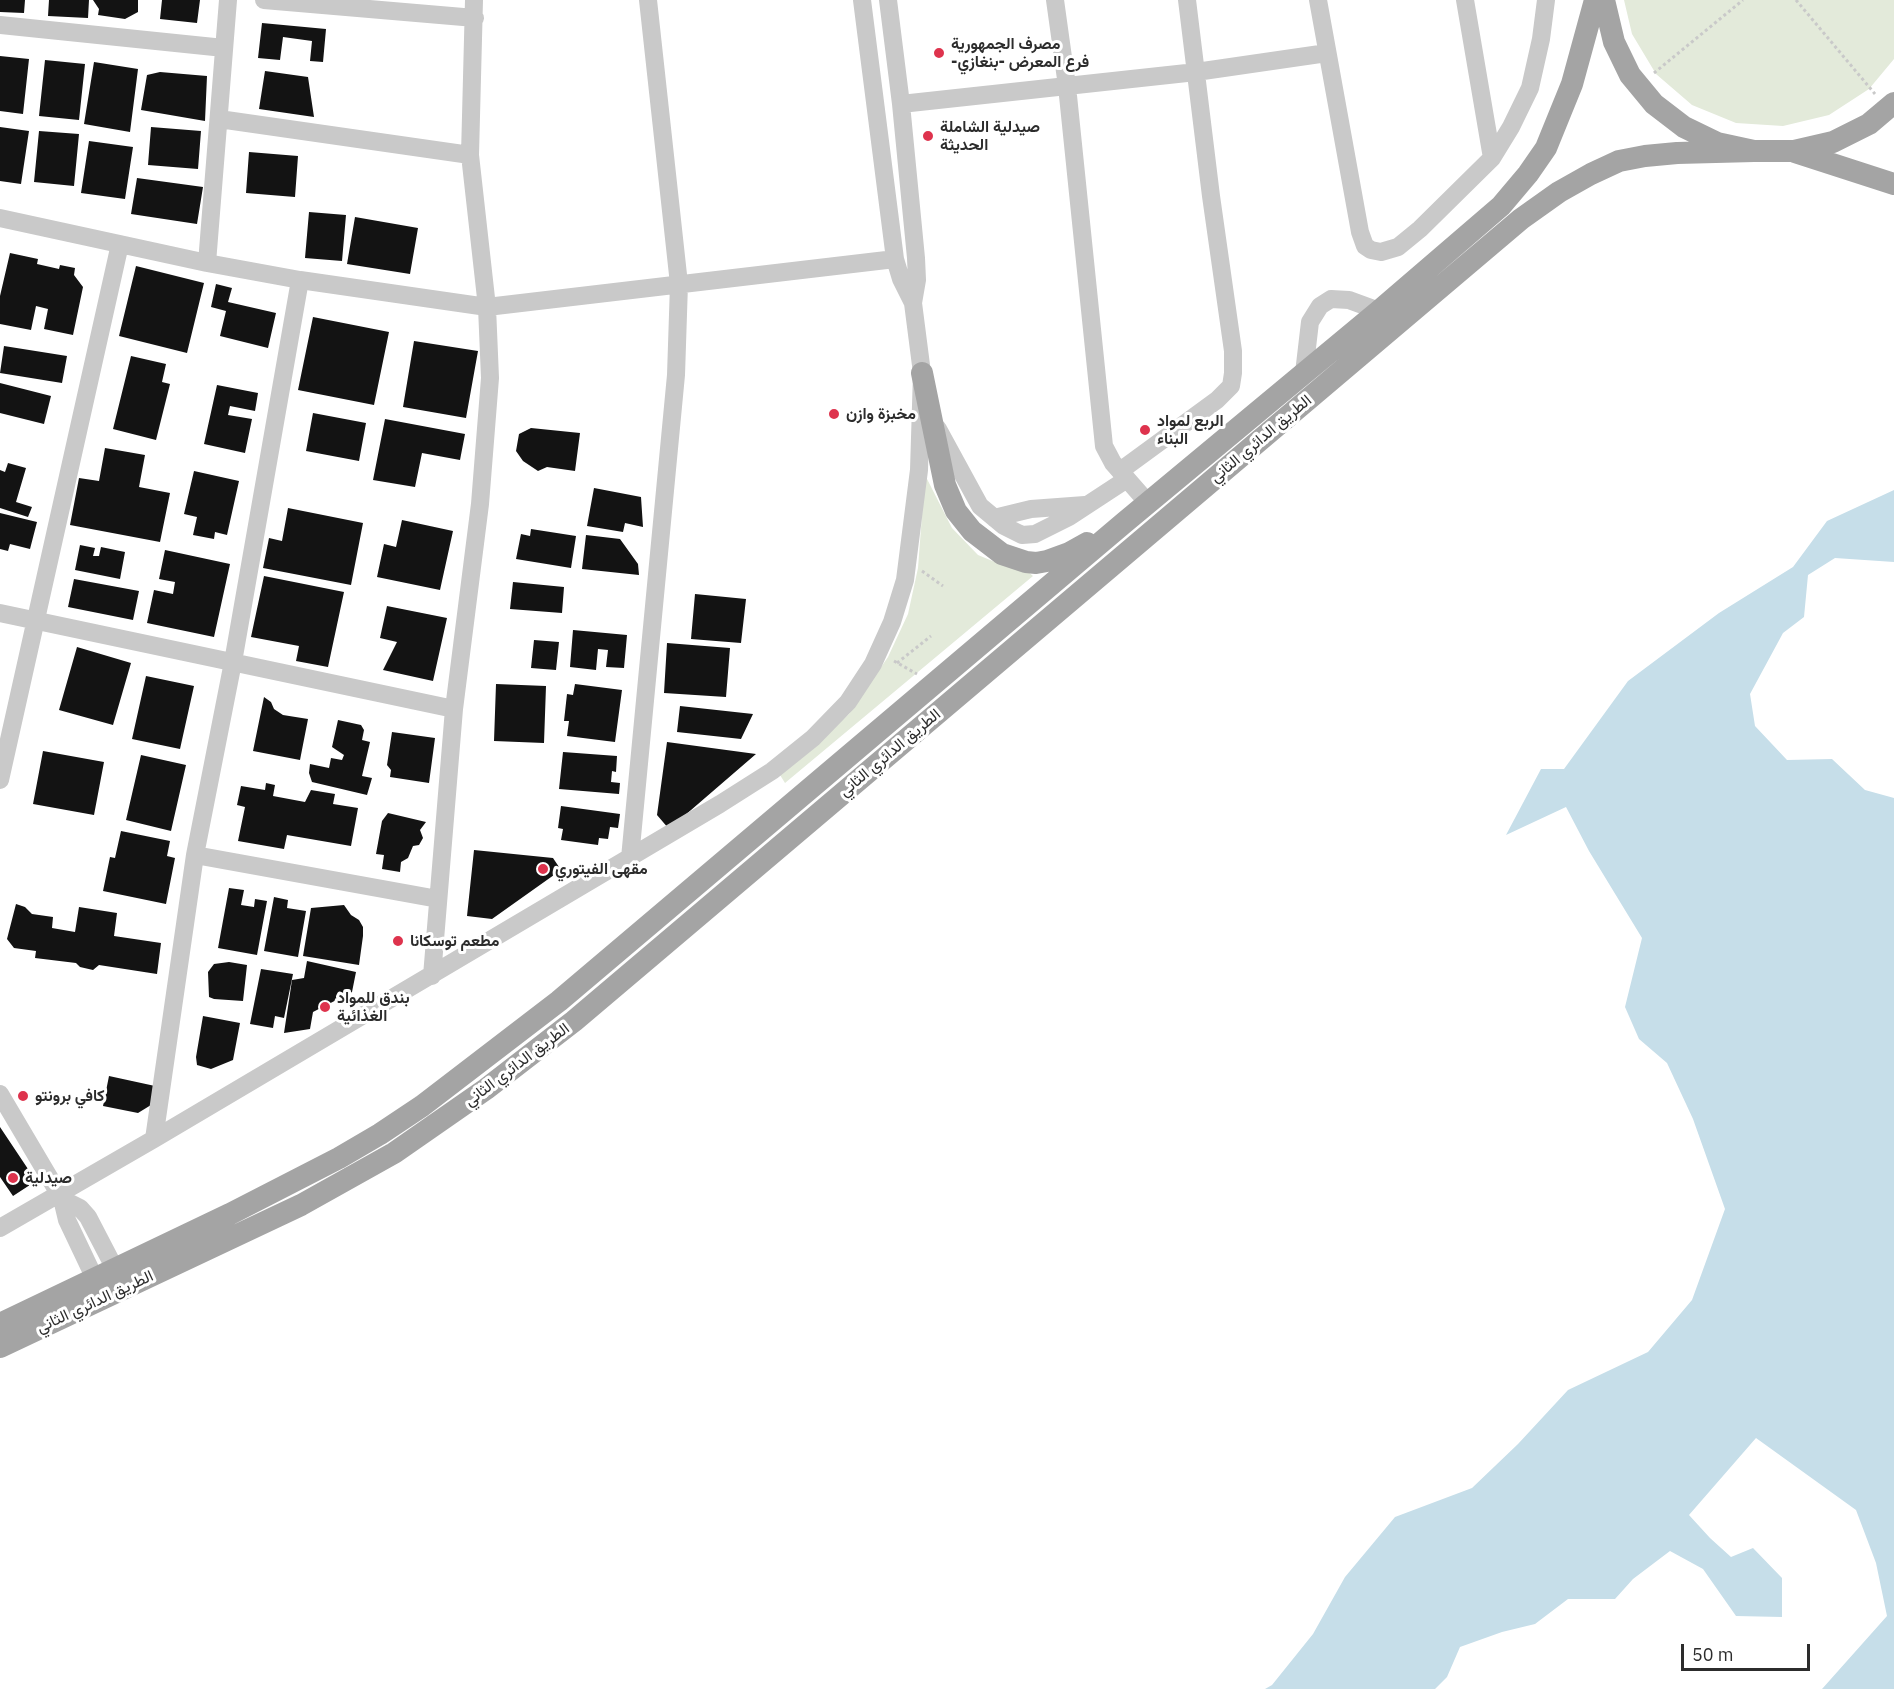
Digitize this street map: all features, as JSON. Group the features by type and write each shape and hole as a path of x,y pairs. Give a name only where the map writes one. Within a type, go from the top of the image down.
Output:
{"main road":[{"name":"الطريق الدائري الثاني","path":"0,1324 284,1187 380,1134 422,1106 559,1001 1501,206 1546,148 1572,84 1595,0"},
{"path":"1604,0 1614,42 1630,75 1654,104 1684,127 1717,143 1754,152 1794,152 1833,142 1869,124 1891,106"},
{"name":"الطريق الدائري الثاني","path":"0,1347 301,1205 394,1153 486,1089 574,1021 1521,219 1559,192 1619,161 1645,156 1754,152"},
{"path":"1794,152 1894,184"},
{"path":"922,373 945,485 956,511 972,531 1002,554 1026,562 1047,561 1069,554 1125,522"},
{"path":"867,741 882,760"}],"street":[{"path":"207,263 228,0"},
{"path":"264,0 474,9 470,155 487,307 490,378 479,515 454,709 432,976"},
{"path":"630,858 675,375 679,284 648,0"},
{"path":"862,0 895,259 901,279 913,303"},
{"path":"0,1228 61,1196 720,804 772,771 813,738 848,702 873,664 892,622 905,580 919,470 922,373 913,303 916,258 888,0"},
{"path":"1055,0 1067,86 1104,446 1113,463 1148,502"},
{"path":"932,418 980,506 1004,526 1022,535 1035,534 1087,505 1217,400 1231,386 1234,364 1187,0"},
{"path":"1318,0 1360,232 1365,246 1381,252 1398,247 1420,229 1492,158 1511,127 1530,88 1541,39 1546,0"},
{"path":"1465,0 1492,158"},
{"path":"0,25 224,48"},
{"path":"901,104 1196,72 1327,53"},
{"path":"219,119 470,155"},
{"path":"0,218 207,263 300,280 487,307 895,259"},
{"path":"0,780 120,244"},
{"path":"154,1139 195,855 233,662 300,280"},
{"path":"1304,373 1310,322 1320,306 1331,299 1348,300 1379,310"},
{"path":"994,518 1031,509 1087,505"},
{"path":"0,613 454,709"},
{"path":"195,855 438,899"},
{"path":"0,1094 61,1196 67,1220 95,1279"},
{"path":"61,1196 88,1217 115,1269"}],"path":[{"path":"1639,86 1743,0"},
{"path":"1796,0 1891,106"},
{"path":"907,565 926,573 943,586"},
{"path":"896,663 931,636"},
{"path":"878,652 934,684"}],"green space":[{"path":"1624,0 1894,0 1894,59 1869,89 1829,115 1783,126 1736,123 1692,105 1656,74 1632,34"},
{"path":"925,475 952,528 978,555 1007,567 1025,569 1033,576 785,783 780,775 849,714 888,657 908,614 918,568"}],"water":[{"path":"1894,490 1894,562 1835,558 1808,575 1804,617 1783,633 1750,694 1755,726 1787,760 1832,759 1865,790 1894,798 1894,1689 1822,1689 1887,1616 1876,1563 1856,1510 1756,1438 1689,1515 1731,1557 1753,1548 1782,1578 1782,1617 1736,1616 1703,1569 1670,1551 1633,1579 1615,1599 1568,1599 1535,1624 1502,1632 1460,1647 1447,1677 1435,1689 1265,1689 1272,1685 1313,1634 1345,1577 1395,1517 1472,1488 1518,1444 1568,1390 1648,1352 1692,1300 1725,1209 1693,1119 1667,1063 1639,1039 1625,1007 1642,938 1589,851 1566,807 1506,835 1541,769 1564,769 1628,681 1719,613 1793,567 1827,521"}],"building":[{"path":"0,0 25,0 24,13 0,12"},
{"path":"49,0 89,0 88,18 48,16"},
{"path":"93,0 138,0 138,12 125,19 98,15 99,9"},
{"path":"162,0 200,0 197,23 160,19"},
{"path":"262,23 326,29 323,62 310,61 312,41 283,37 280,60 258,58"},
{"path":"0,56 29,59 23,114 0,111"},
{"path":"45,60 85,64 79,120 39,116"},
{"path":"94,62 138,69 130,132 84,124"},
{"path":"265,71 308,77 314,117 259,109"},
{"path":"160,72 207,76 205,121 141,110 147,75"},
{"path":"0,127 29,131 21,184 0,181"},
{"path":"151,127 201,131 198,169 148,165"},
{"path":"39,131 79,134 74,186 34,182"},
{"path":"89,141 133,147 125,199 81,193"},
{"path":"249,152 298,156 295,197 246,193"},
{"path":"137,178 203,187 197,224 131,214"},
{"path":"309,212 346,215 342,261 305,258"},
{"path":"355,217 418,228 410,274 347,264"},
{"path":"10,253 38,259 37,264 59,269 60,265 75,268 74,275 83,287 73,335 44,329 48,309 36,306 31,330 0,324 0,296"},
{"path":"136,266 204,283 187,353 119,336"},
{"path":"216,284 232,288 228,302 276,313 268,348 220,336 226,311 211,307"},
{"path":"313,317 389,332 374,405 298,390"},
{"path":"414,341 478,351 466,418 403,407"},
{"path":"4,346 67,356 62,383 0,373"},
{"path":"131,356 166,364 162,382 170,384 156,440 113,429"},
{"path":"0,383 51,396 44,424 0,413"},
{"path":"217,385 258,393 255,411 230,406 228,415 252,419 245,453 204,444"},
{"path":"313,413 366,423 359,461 306,451"},
{"path":"385,419 465,434 460,460 422,453 415,487 373,480"},
{"path":"531,428 580,433 575,471 547,467 538,471 523,461 516,451 519,434"},
{"path":"105,448 145,455 139,487 170,493 160,542 70,525 79,478 99,481"},
{"path":"8,463 26,468 16,502 32,507 28,517 0,508 0,470 5,472"},
{"path":"194,471 239,481 227,535 215,532 214,539 193,535 197,517 184,514"},
{"path":"594,488 641,497 643,527 625,523 623,532 587,526"},
{"path":"288,508 363,523 351,585 263,568 269,538 282,541"},
{"path":"0,513 37,522 30,549 10,544 8,551 0,549"},
{"path":"402,520 453,531 440,590 377,577 384,544 396,547"},
{"path":"531,529 576,536 571,568 516,559 521,534 530,536"},
{"path":"586,535 620,539 638,564 639,575 582,569"},
{"path":"80,545 95,548 93,556 99,556 101,547 125,552 120,579 75,570"},
{"path":"165,550 230,564 214,637 147,623 154,590 173,594 175,582 159,579"},
{"path":"264,576 344,592 328,667 296,661 299,646 251,637"},
{"path":"74,579 139,591 133,620 68,607"},
{"path":"513,582 564,587 562,613 510,609"},
{"path":"695,594 746,599 741,643 691,639"},
{"path":"387,606 447,618 433,681 383,670 397,642 380,638"},
{"path":"573,630 627,635 624,668 606,667 608,650 598,649 596,670 570,667"},
{"path":"534,640 559,642 556,670 531,668"},
{"path":"667,643 730,648 726,697 664,693"},
{"path":"77,647 131,663 113,725 59,710"},
{"path":"146,676 194,686 180,749 132,739"},
{"path":"496,684 546,686 544,743 494,741"},
{"path":"575,684 622,690 615,742 567,736 569,721 564,721 567,694 573,695"},
{"path":"264,697 271,702 274,709 283,715 308,719 300,760 253,751"},
{"path":"680,706 753,714 741,739 677,732"},
{"path":"338,720 361,725 364,730 362,740 370,742 362,776 372,778 367,795 312,782 309,773 310,764 329,768 331,758 342,760 344,755 332,747"},
{"path":"392,732 435,738 429,783 390,777 391,770 387,765"},
{"path":"667,742 756,754 669,829 657,815"},
{"path":"43,751 104,762 94,815 33,804"},
{"path":"563,752 617,756 616,772 612,771 611,782 620,783 619,794 559,789"},
{"path":"141,755 186,765 171,831 126,820"},
{"path":"266,783 275,785 273,796 305,802 311,790 335,794 333,804 358,808 351,846 287,835 284,849 238,841 245,807 237,805 241,786 265,790"},
{"path":"561,806 620,814 618,828 610,827 608,839 599,838 598,845 561,840 563,829 558,828"},
{"path":"388,813 426,822 420,830 423,838 419,845 413,846 408,858 401,862 400,872 382,869 384,855 376,854 382,821"},
{"path":"121,831 170,841 167,856 175,858 166,904 103,891 110,857 115,858"},
{"path":"474,850 553,858 561,870 492,919 467,916"},
{"path":"229,888 244,890 241,905 254,907 255,899 267,901 257,955 218,948"},
{"path":"274,897 288,900 287,908 306,911 298,957 264,951"},
{"path":"16,904 25,907 32,914 53,917 52,928 75,932 79,907 117,913 114,936 161,943 157,974 99,965 93,970 80,967 76,963 35,958 36,951 14,948 7,939"},
{"path":"344,905 363,927 359,965 303,956 311,908"},
{"path":"307,961 356,972 352,992 313,1012 310,1029 284,1033 292,980 304,978"},
{"path":"229,962 247,965 243,1001 209,997 208,972 214,964"},
{"path":"261,969 293,974 284,1018 275,1016 273,1028 250,1024"},
{"path":"203,1016 240,1023 233,1060 211,1069 197,1065 196,1057"},
{"path":"109,1076 155,1086 151,1105 138,1113 103,1106"},
{"path":"0,1127 36,1181 13,1196 0,1177"}],"place":[{"name":"مصرف الجمهورية -فرع المعرض -بنغازي","path":"939,53"},
{"name":"صيدلية الشاملة الحديثة","path":"928,136"},
{"name":"مخبزة وازن","path":"834,414"},
{"name":"الربع لمواد البناء","path":"1145,430"},
{"name":"مقهى الفيتوري","path":"543,869"},
{"name":"مطعم توسكانا","path":"398,941"},
{"name":"بندق للمواد الغذائية","path":"325,1007"},
{"name":"كافي برونتو","path":"23,1096"},
{"name":"صيدلية","path":"13,1178"}]}
